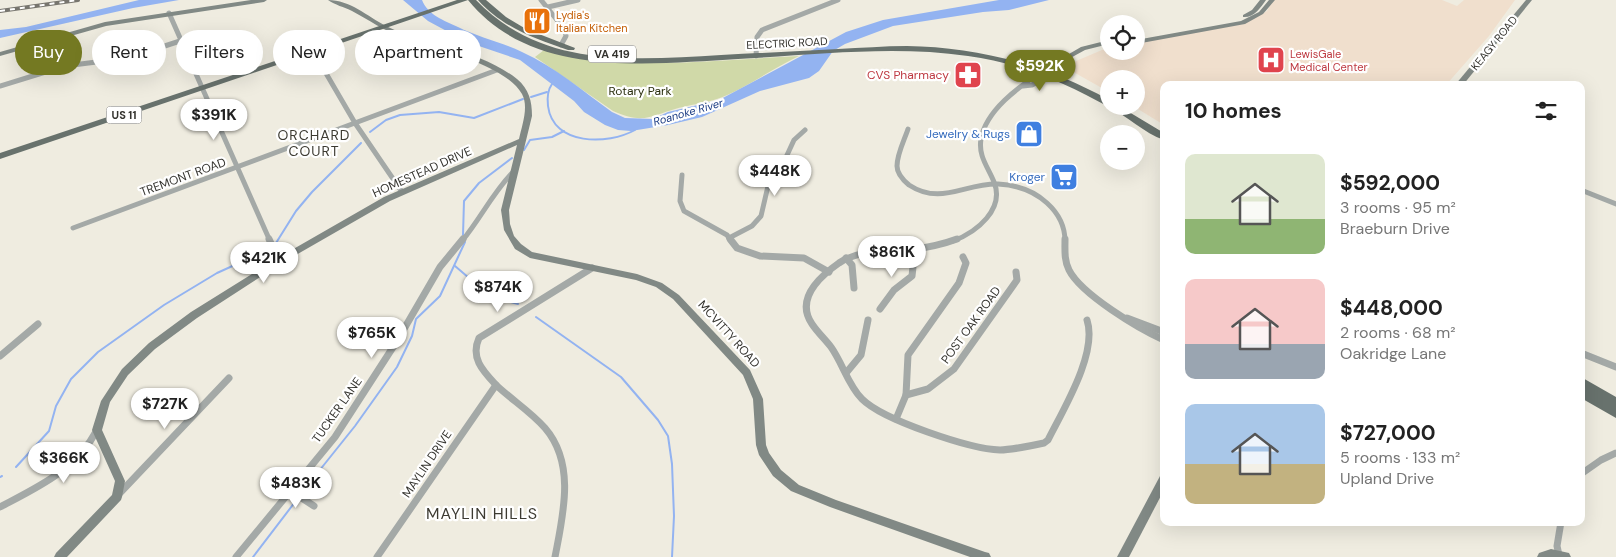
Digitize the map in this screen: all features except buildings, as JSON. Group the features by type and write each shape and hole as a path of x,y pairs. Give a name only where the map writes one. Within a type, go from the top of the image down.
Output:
{"main road":[{"name":"US 11","path":"345,40 464,0"},
{"name":"ELECTRIC ROAD","path":"472,0 484,13 509,32 540,46 570,54 605,60 650,61 756,52"},
{"name":"ELECTRIC ROAD","path":"482,0 500,17 516,28 561,45 586,51 639,56 781,52 919,43 970,46 1004,52 1100,93"},
{"name":"ELECTRIC ROAD","path":"871,47 918,48 996,57 1049,71 1100,99"},
{"name":"US 11","path":"0,156 273,65"},
{"path":"1026,66 1032,71 1032,78"},
{"path":"1128,115 1160,135"},
{"path":"1139,115 1160,128"},
{"path":"1585,383 1616,402"},
{"path":"1585,394 1616,413"}],"street":[{"path":"0,54 88,28 169,13 264,0"},
{"path":"332,0 359,11 384,27 497,70 517,83 528,100 528,116 522,140"},
{"path":"541,0 566,33 561,45"},
{"path":"548,7 578,0"},
{"path":"756,52 757,37 766,27 838,0"},
{"path":"1145,39 1238,19 1254,11 1263,0"},
{"path":"1145,37 1243,23 1262,13 1272,0"},
{"name":"KEAGY ROAD","path":"1462,81 1529,0"},
{"path":"169,13 176,31"},
{"path":"0,86 65,66 128,58 176,42"},
{"path":"1096,47 1100,45"},
{"path":"1023,86 1032,85 1076,51 1100,47"},
{"name":"TREMONT ROAD","path":"73,228 497,70"},
{"path":"1049,71 1025,82 1023,86 1006,100 981,134 981,154 995,184 997,193 993,209 977,228 944,243 907,250 863,253 846,258 811,289 805,308 812,326 835,352 853,387 865,402 882,414 992,449 1008,450 1045,443 1069,399 1078,377 1092,335 1088,320"},
{"path":"195,75 279,261"},
{"path":"327,75 355,123 402,192"},
{"path":"908,129 897,165 900,175 909,185 923,192 945,195 976,186 1008,185 1026,190 1040,197 1053,209 1064,230 1064,255 1073,277 1087,292 1141,329 1160,338"},
{"path":"730,238 752,226 760,216 768,186 782,166 794,140 805,130"},
{"name":"MCVITTY ROAD","path":"522,140 505,210 506,225 512,240 522,250 530,255 638,277 668,290 723,345 752,380 759,408 761,445 770,464 785,481 805,493 985,557"},
{"name":"HOMESTEAD DRIVE","path":"97,430 106,401 120,380 138,359 194,315 279,261 402,192 522,140"},
{"name":"TUCKER LANE","path":"236,557 291,491 346,420 396,341 440,266 478,222 501,184 514,171"},
{"path":"682,175 680,200 684,211 722,232 730,238 737,248 750,254 804,258 829,272"},
{"path":"1585,192 1616,204"},
{"path":"880,309 894,290 912,276 913,267 907,250"},
{"path":"896,419 906,395 908,355 960,283 966,263 963,257"},
{"path":"846,258 852,265 854,288"},
{"path":"555,557 564,492 562,458 555,441 544,427 496,385 476,358 474,348 479,338 592,268"},
{"name":"POST OAK ROAD","path":"906,395 938,383 954,369 1017,280 1016,272"},
{"path":"1126,318 1160,331"},
{"path":"846,372 857,364 861,358 868,320"},
{"path":"0,356 38,324"},
{"path":"1585,355 1616,367"},
{"path":"60,557 229,378"},
{"name":"MAYLIN DRIVE","path":"377,557 496,385"},
{"path":"97,430 120,481 117,497"},
{"path":"0,507 69,466 88,447 97,430"},
{"path":"1585,471 1601,460 1616,453"},
{"path":"1123,557 1160,487"},
{"path":"291,491 314,506"},
{"path":"1560,526 1557,546 1562,556"},
{"path":"1542,557 1551,554 1562,556"}],"shaded area":[{"name":"LewisGale Medical Center","path":"1273,0 1442,0 1457,6 1464,0 1515,0 1489,36 1450,81 1160,81 1160,123 1145,113 1145,70 1100,70 1100,87 1068,69 1069,64 1100,51 1100,60 1145,60 1145,41 1244,24 1267,11"}],"green space":[{"name":"Rotary Park","path":"544,50 576,57 639,63 703,62 799,56 717,99 649,117 634,118 613,111 535,57"}],"water":[{"path":"139,0 179,0 133,8 35,30 15,30 15,35 0,38 0,30 26,27"},
{"path":"403,0 422,0 432,13 464,30 445,30 428,21"},
{"name":"Roanoke River","path":"999,0 1049,0 1009,10 983,12 893,26 845,44 833,51 819,71 809,78 760,91 702,117 631,131 618,130 605,125 584,112 574,101 520,60 481,47 481,36 514,48 534,58 612,112 625,118 653,119 668,112 719,100 846,32 883,20"}],"waterway":[{"path":"552,84 548,92 548,106 552,119 564,131"},
{"path":"531,97 547,92"},
{"path":"370,132 386,120 400,115 439,112 474,118 523,99"},
{"path":"564,131 583,139 597,140 624,135 635,130"},
{"path":"524,150 530,140 552,137 564,131"},
{"path":"276,243 296,211 312,192 361,143"},
{"path":"463,235 464,201 479,183 512,158"},
{"path":"303,491 355,426 397,367 412,336 416,319 440,296 465,242"},
{"path":"16,467 49,431 56,406 71,379 98,352 164,305 217,273 268,250"},
{"path":"455,266 490,296 518,304"},
{"path":"536,317 621,377 658,420 668,436 672,464 674,516 672,557"},
{"path":"253,557 295,502"}],"railway":[{"path":"0,11 78,0"}],"place":[{"name":"Lydia's Italian Kitchen","path":"537,21"},
{"name":"LewisGale Medical Center","path":"1271,60"},
{"name":"CVS Pharmacy","path":"968,75"},
{"name":"Jewelry & Rugs","path":"1029,134"},
{"name":"Kroger","path":"1064,177"}],"district":[{"name":"ORCHARD COURT","path":"314,144"},
{"name":"MAYLIN HILLS","path":"482,513"}]}
